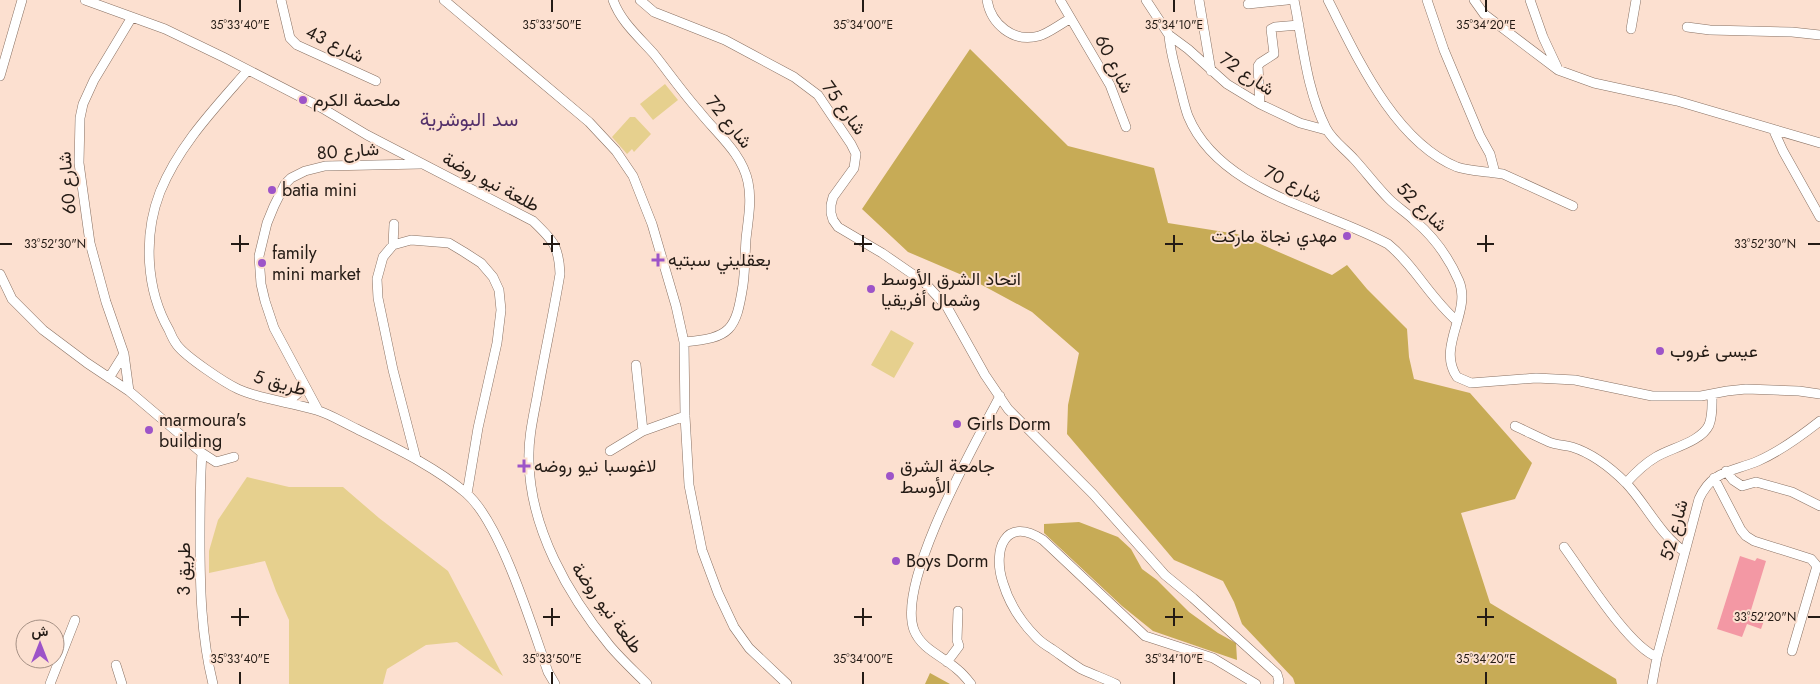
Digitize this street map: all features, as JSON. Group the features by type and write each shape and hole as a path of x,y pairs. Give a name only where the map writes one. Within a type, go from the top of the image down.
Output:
{"street":[{"path":"0,76 22,0"},
{"name":"طلعة نيو روضة","path":"85,0 165,29 322,108 367,135 533,221 555,244 559,257 560,274 534,411 529,460 531,485 541,523 556,566 572,593 610,646 647,684"},
{"name":"شارع 43","path":"281,0 290,38 297,46 376,81"},
{"path":"444,0 584,117 616,151 633,176 648,215 676,306 684,342 685,416 689,485 702,550 718,593 734,627 749,648 787,684"},
{"name":"شارع 72","path":"613,0 620,16 733,150 744,169 748,183 750,197 744,272 737,315 728,331 716,338 684,342"},
{"name":"شارع 75","path":"640,0 654,12 725,40 794,77 818,95 856,154 854,168 833,198 830,213 833,220 838,227 882,253 924,282 947,307 985,375 1000,396"},
{"path":"987,0 989,11 994,19 1001,27 1018,36 1038,36 1070,19"},
{"name":"شارع 60","path":"1060,0 1110,85 1126,127"},
{"name":"شارع 72","path":"1146,0 1169,35 1188,49 1227,84 1260,104 1300,123 1326,130"},
{"path":"1199,0 1211,71"},
{"path":"1248,4 1287,0"},
{"name":"شارع 52","path":"1294,0 1314,97 1326,130 1390,200 1425,230 1442,250 1460,282 1462,299 1452,339 1451,363 1457,377 1465,382 1472,383 1536,378 1575,380 1652,396 1701,396 1712,394"},
{"path":"1328,0 1382,100 1418,141 1441,159 1458,167 1503,174 1574,206"},
{"path":"1426,0 1444,50 1480,136 1490,154 1495,173"},
{"path":"1474,0 1484,14 1558,70 1594,83 1677,101 1820,143"},
{"path":"1530,0 1543,37 1558,70"},
{"path":"1631,29 1636,0"},
{"name":"شارع 60","path":"130,391 124,354 106,302 90,243 79,163 80,126 87,92 132,17"},
{"path":"1260,104 1258,70 1260,63 1274,54 1271,29 1298,24"},
{"path":"1688,27 1710,30 1792,32 1820,35"},
{"name":"شارع 70","path":"1169,35 1170,47 1188,116 1212,152 1228,168 1243,178 1292,203 1388,244 1417,273 1439,304 1457,320"},
{"name":"طريق 5","path":"248,70 188,140 160,191 153,212 149,235 152,278 155,300 166,324 177,345 216,376 239,389 318,410 416,458 467,494 484,516 504,554 548,672 555,684"},
{"path":"1773,128 1783,151 1820,217"},
{"name":"شارع 80","path":"318,410 274,328 269,314 261,284 259,256 267,223 282,190 291,178 305,171 325,166 424,164"},
{"path":"393,245 394,224"},
{"path":"416,458 402,411 378,298 377,279 383,257 393,245 411,240 449,243 480,263 493,277 499,290 501,310 497,343 478,428 467,494"},
{"path":"0,274 12,299 43,330 130,391 202,453 216,462 234,458"},
{"path":"109,378 124,354"},
{"path":"636,365 643,431"},
{"path":"288,402 305,387"},
{"path":"1626,483 1635,472 1656,457 1691,442 1704,432 1709,426 1711,418 1712,394 1746,389 1799,391 1820,394"},
{"path":"1000,396 1008,409 1092,494 1165,575 1277,674 1278,684"},
{"path":"971,684 958,669 923,645 914,629 911,609 921,564 930,536 1000,396"},
{"path":"991,413 1008,409"},
{"path":"610,451 643,431 685,416"},
{"name":"شارع 52","path":"1652,684 1657,657 1703,490 1714,478 1726,471 1757,461 1784,448 1820,420"},
{"path":"1515,426 1551,443 1572,447 1587,453 1626,483 1667,534 1686,552"},
{"name":"طريق 3","path":"202,453 200,602 213,684"},
{"path":"1726,471 1733,480 1742,486 1756,482 1792,492 1820,506"},
{"path":"1714,478 1746,536 1754,541 1811,559 1817,566 1792,651"},
{"path":"1116,684 1080,668 1037,639 1012,606 1002,582 999,566 1001,547 1006,537 1015,531 1025,530 1036,535 1145,636 1213,658 1256,684"},
{"path":"1564,548 1607,607 1634,640 1646,651 1657,657"},
{"path":"947,662 959,646 957,640 958,611"},
{"path":"50,684 75,620"},
{"path":"116,664 122,684"}],"shaded area":[{"path":"970,49 1068,146 1154,168 1168,223 1237,234 1332,275 1347,265 1367,289 1407,329 1409,357 1414,379 1470,393 1532,463 1515,499 1461,513 1490,603 1616,679 1617,684 1295,684 1293,678 1242,624 1234,602 1223,581 1174,560 1067,434 1068,405 1079,353 1032,312 969,278 908,252 862,209"},
{"path":"665,84 678,100 653,120 640,104"},
{"path":"630,117 635,117 651,134 634,152 632,149 627,154 612,137"},
{"path":"891,330 914,343 894,378 871,365"},
{"path":"247,477 289,487 343,487 379,518 448,571 503,676 457,642 426,645 387,669 383,684 289,684 289,620 265,561 209,573 209,551 218,520"},
{"path":"1079,522 1118,537 1131,549 1142,569 1157,580 1189,612 1218,633 1236,643 1237,660 1153,631 1122,606 1044,533 1044,524"},
{"path":"1740,556 1755,561 1757,558 1766,561 1751,610 1766,615 1761,629 1747,624 1742,637 1717,629"},
{"path":"930,673 950,684 925,684"}],"place":[{"name":"ملحمة الكرم","path":"303,100"},
{"name":"batia mini","path":"272,190"},
{"name":"مهدي نجاة ماركت","path":"1347,236"},
{"name":"بعقليني سبتيه","path":"658,260"},
{"name":"family mini market","path":"262,263"},
{"name":"اتحاد الشرق الأوسط وشمال أفريقيا","path":"871,289"},
{"name":"عيسى غروب","path":"1660,351"},
{"name":"Girls Dorm","path":"957,424"},
{"name":"marmoura's building","path":"149,430"},
{"name":"لاغوسبا نيو روضه","path":"524,466"},
{"name":"جامعة الشرق الأوسط","path":"890,476"},
{"name":"Boys Dorm","path":"896,561"}],"district":[{"name":"سد البوشرية","path":"469,119"}]}
